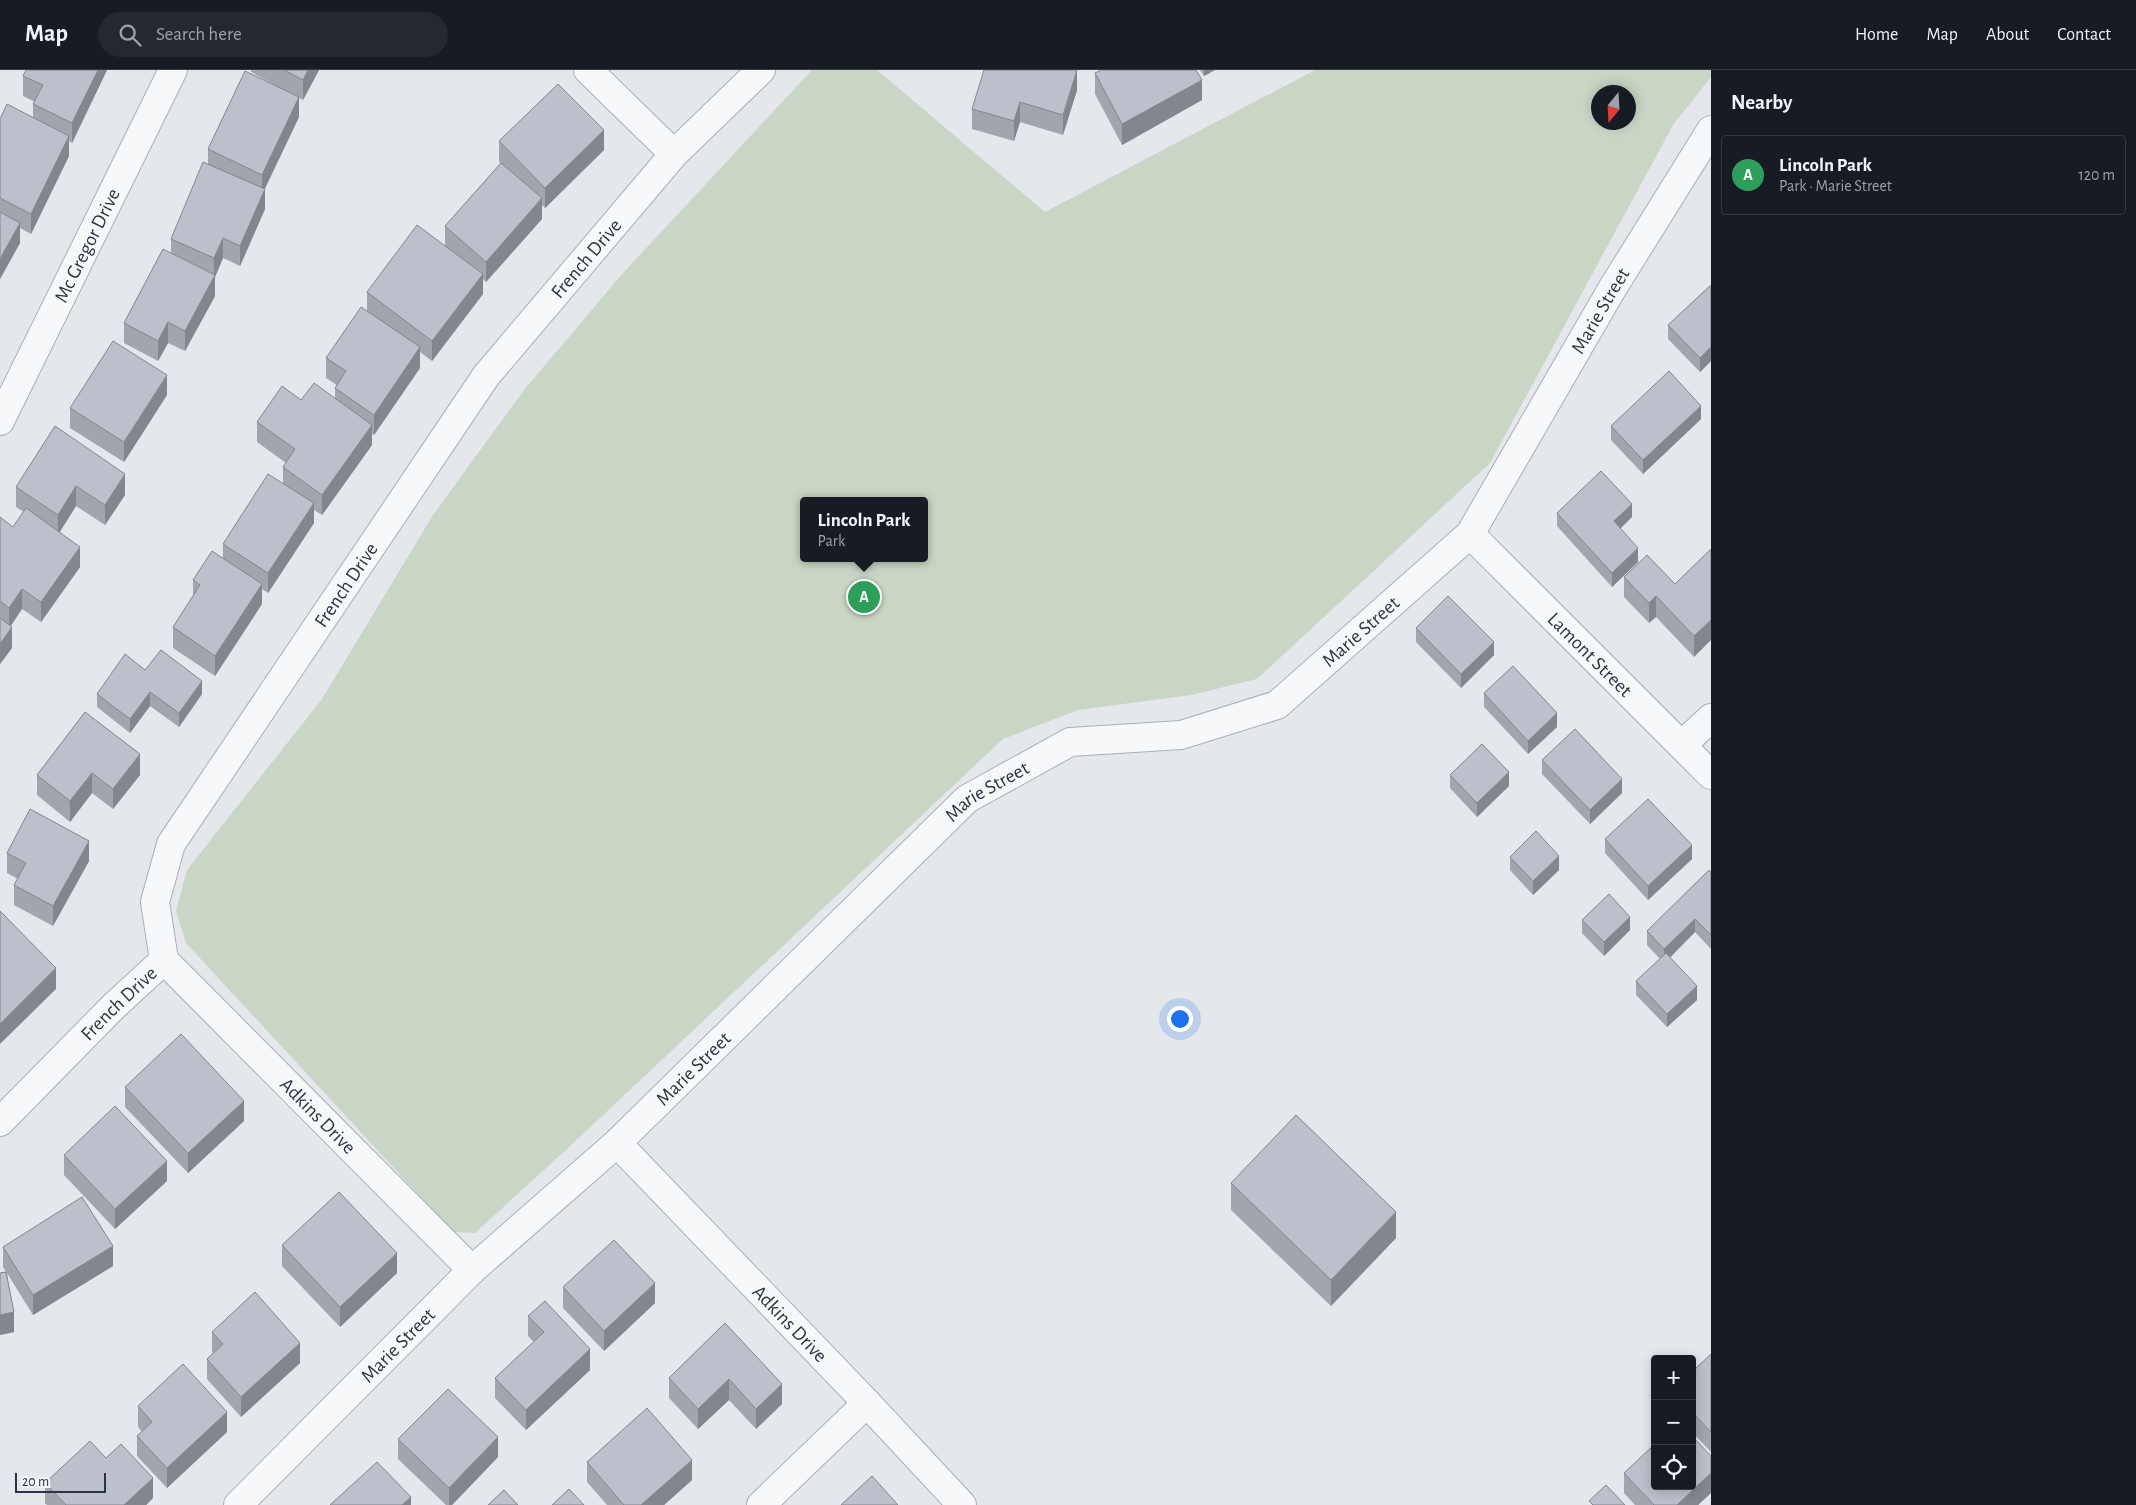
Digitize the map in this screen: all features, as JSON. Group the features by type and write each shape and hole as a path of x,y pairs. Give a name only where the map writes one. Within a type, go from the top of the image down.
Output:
{"street":[{"name":"Mc Gregor Drive","path":"0,421 173,70"},
{"path":"588,70 674,154"},
{"name":"French Drive","path":"0,1122 113,1007 164,960 155,902 171,844 486,376 674,154 761,70"},
{"name":"Marie Street","path":"238,1505 472,1270 617,1143 967,799 1070,742 1181,736 1277,705 1470,534 1612,289 1711,130"},
{"name":"Lamont Street","path":"1470,534 1683,744 1711,775"},
{"path":"1683,744 1711,718"},
{"name":"Adkins Drive","path":"164,960 472,1270"},
{"name":"Adkins Drive","path":"617,1143 867,1403 962,1505"},
{"path":"761,1505 867,1403"}],"green space":[{"path":"812,70 877,70 1045,212 1315,70 1711,70 1711,77 1673,125 1490,463 1257,679 1191,695 1078,710 1003,739 567,1149 475,1233 453,1232 186,943 176,911 187,870 322,699 433,515 524,390 623,273"}],"building":[{"path":"26,70 98,70 72,123 33,104 43,85 23,76"},
{"path":"284,70 308,70 303,80"},
{"path":"984,70 1077,70 1063,115 1020,102 1014,121 972,109"},
{"path":"1101,70 1196,70 1202,80 1122,124 1095,73"},
{"path":"245,71 299,97 262,175 208,149"},
{"path":"558,84 604,130 545,188 499,141"},
{"path":"7,104 69,136 31,214 0,198 0,119"},
{"path":"203,162 265,189 240,246 223,238 214,258 171,239"},
{"path":"501,163 542,198 486,262 445,226"},
{"path":"0,212 20,223 0,259"},
{"path":"417,225 483,274 432,341 367,292"},
{"path":"163,249 215,275 185,331 168,322 158,341 124,323"},
{"path":"1711,285 1711,347 1700,358 1668,325"},
{"path":"361,307 420,347 374,415 335,388 346,371 326,358"},
{"path":"113,341 167,375 124,442 70,408"},
{"path":"1669,371 1701,406 1643,460 1611,426"},
{"path":"314,383 372,425 322,495 283,467 295,449 257,422 282,386 301,400"},
{"path":"55,426 125,474 105,505 76,486 58,515 16,487"},
{"path":"1601,471 1632,504 1614,521 1638,548 1612,573 1557,513"},
{"path":"268,474 314,503 268,573 223,544"},
{"path":"26,508 80,547 41,602 22,589 9,608 0,601 0,517 13,527"},
{"path":"1711,549 1711,620 1694,636 1656,596 1649,603 1624,577 1647,555 1675,584"},
{"path":"212,551 262,584 215,656 173,627 200,585 193,580"},
{"path":"1448,596 1494,642 1461,674 1416,628"},
{"path":"0,618 12,627 0,644"},
{"path":"161,650 202,681 179,713 150,692 130,719 97,694 125,654 145,670"},
{"path":"1513,666 1557,713 1528,741 1484,693"},
{"path":"85,712 140,754 113,789 92,773 70,801 37,775"},
{"path":"1575,729 1622,779 1590,810 1542,760"},
{"path":"1482,744 1509,772 1477,803 1450,775"},
{"path":"1648,799 1692,845 1648,886 1605,839"},
{"path":"30,809 89,841 53,906 14,885 26,863 7,853"},
{"path":"1536,831 1559,856 1533,881 1510,857"},
{"path":"1709,870 1711,872 1711,935 1695,919 1664,949 1647,931"},
{"path":"1609,894 1630,917 1604,942 1582,920"},
{"path":"0,911 56,968 0,1024"},
{"path":"1666,953 1697,986 1667,1014 1636,981"},
{"path":"181,1034 244,1101 188,1153 125,1087"},
{"path":"115,1106 167,1161 115,1209 64,1155"},
{"path":"1296,1115 1396,1212 1331,1280 1231,1183"},
{"path":"339,1192 397,1253 340,1307 282,1245"},
{"path":"82,1197 113,1246 33,1295 3,1247"},
{"path":"614,1240 655,1283 604,1331 563,1287"},
{"path":"6,1272 14,1312 0,1315 0,1273"},
{"path":"255,1292 300,1343 241,1397 207,1359 223,1344 212,1332"},
{"path":"545,1301 590,1349 526,1410 495,1378 544,1332 528,1316"},
{"path":"725,1323 782,1384 756,1409 729,1379 698,1409 669,1378"},
{"path":"1711,1354 1711,1432 1696,1416 1696,1368"},
{"path":"183,1364 227,1412 167,1468 137,1436 152,1422 138,1406"},
{"path":"448,1389 498,1437 449,1488 398,1439"},
{"path":"647,1408 692,1460 641,1505 624,1505 587,1462"},
{"path":"1696,1440 1711,1456 1711,1473 1696,1487"},
{"path":"90,1441 106,1458 121,1444 153,1478 124,1505 66,1505 45,1483"},
{"path":"1651,1448 1651,1490 1693,1490 1677,1505 1654,1505 1624,1473"},
{"path":"377,1462 411,1497 402,1505 330,1505"},
{"path":"872,1476 898,1505 841,1505"},
{"path":"1606,1485 1625,1505 1593,1505 1589,1501"},
{"path":"569,1489 584,1505 552,1505"},
{"path":"504,1490 518,1505 488,1505"}],"place":[{"name":"Lincoln Park","path":"864,597"}]}
